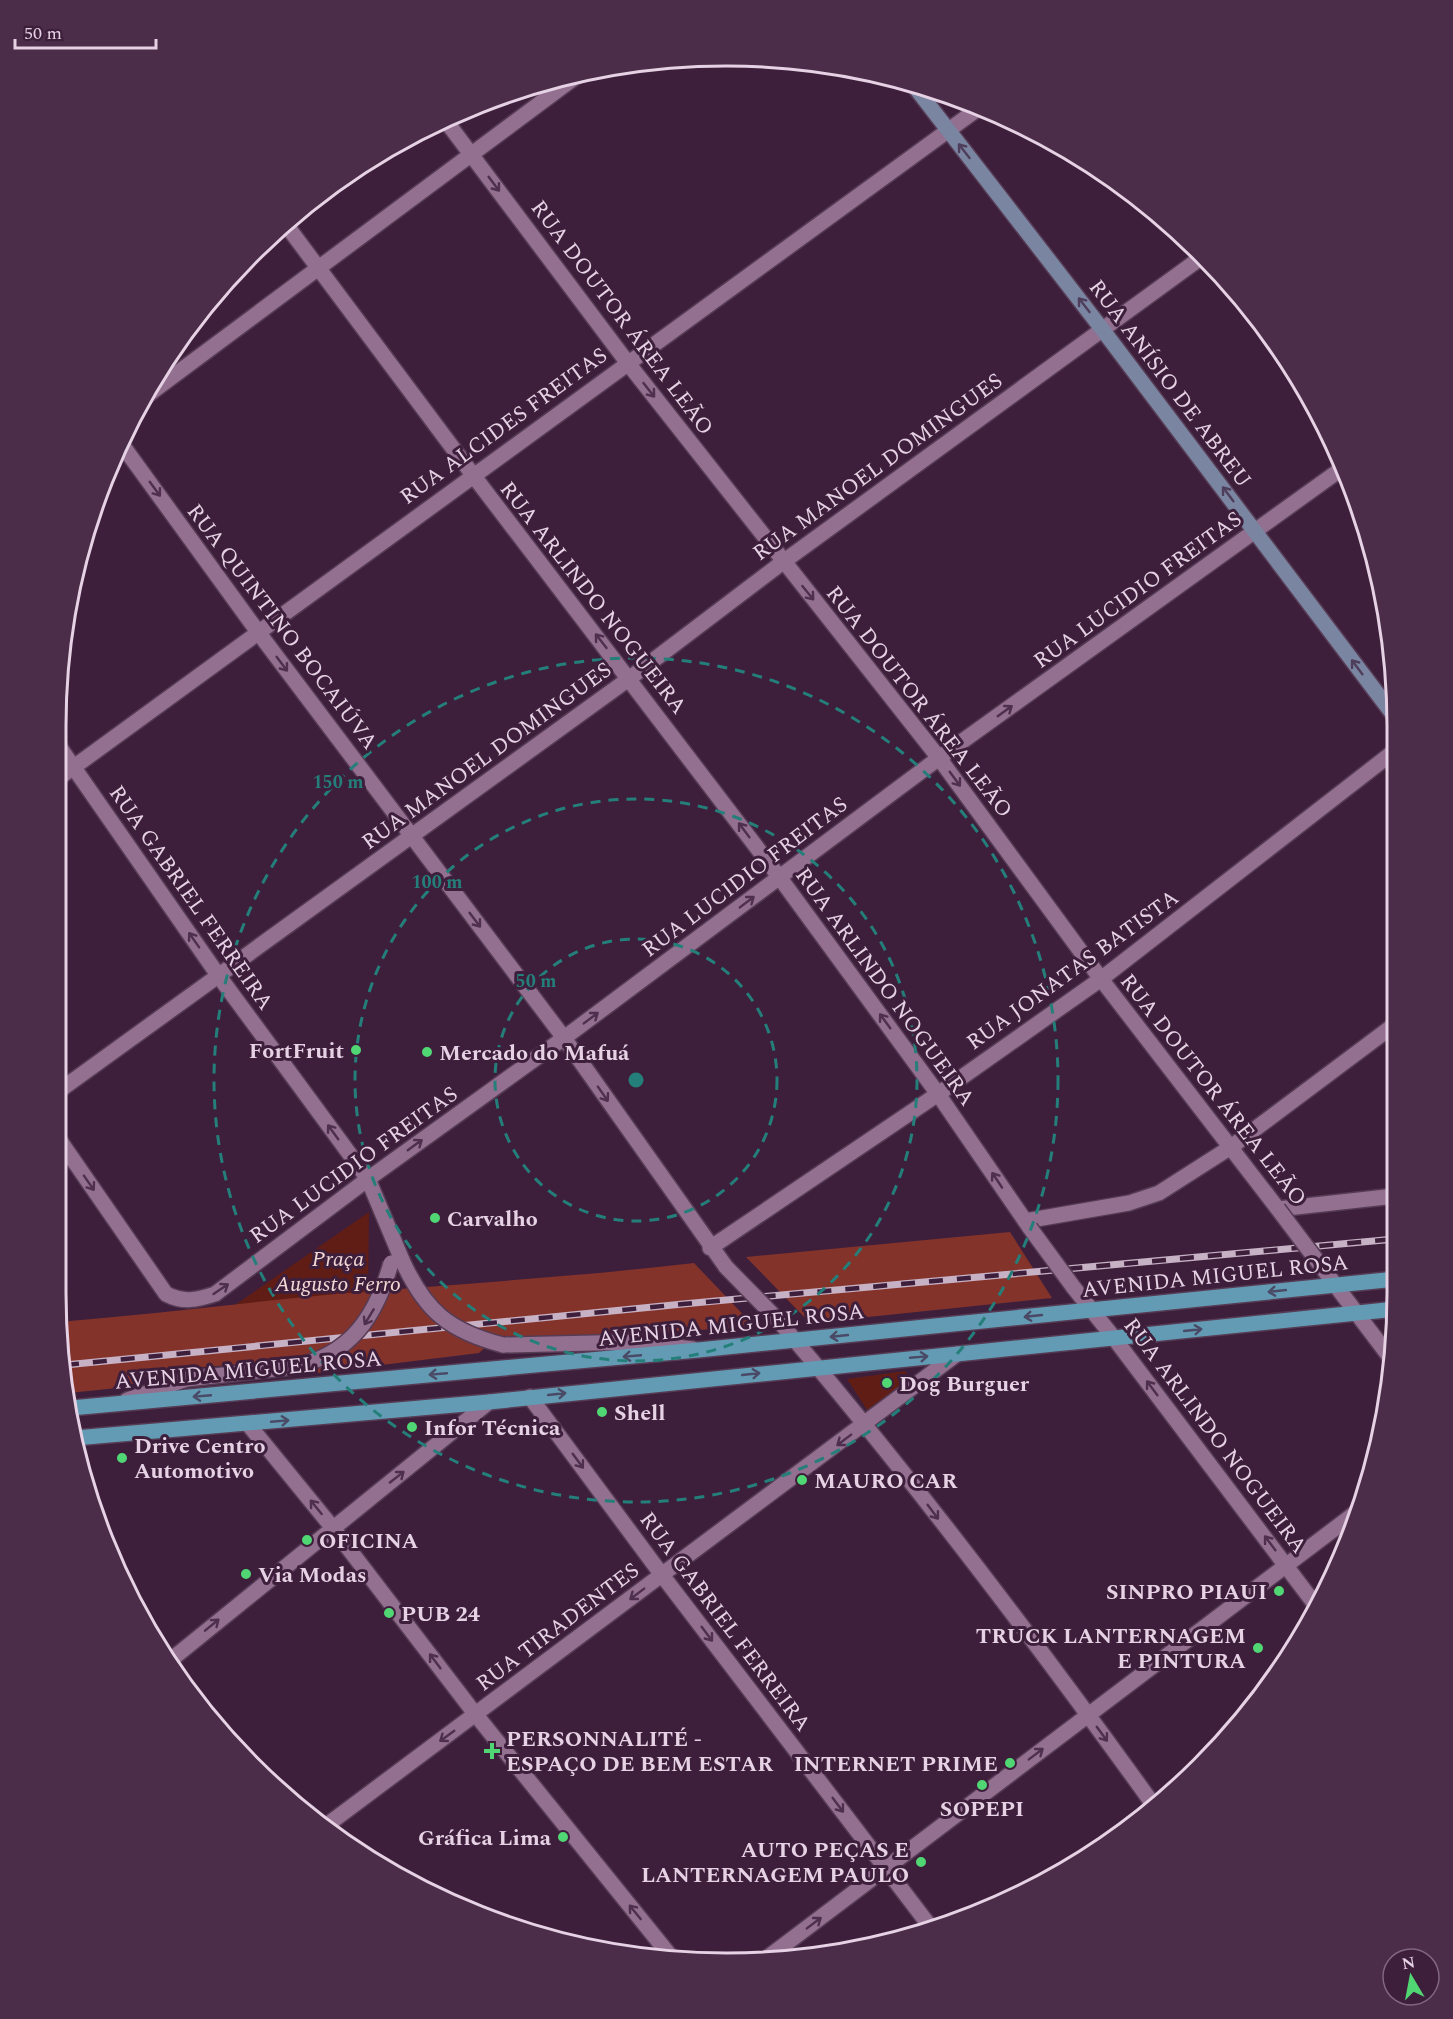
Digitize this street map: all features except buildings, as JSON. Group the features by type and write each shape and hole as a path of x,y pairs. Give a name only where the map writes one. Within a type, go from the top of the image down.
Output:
{"main road":[{"name":"RUA ANÍSIO DE ABREU","path":"922,96 1256,531 1387,707"},
{"name":"AVENIDA MIGUEL ROSA","path":"77,1407 698,1350 1387,1280"},
{"path":"83,1437 489,1402 1387,1310"}],"street":[{"path":"161,385 560,88"},
{"name":"RUA ALCIDES FREITAS","path":"66,773 627,362 972,113"},
{"name":"RUA DOUTOR ÁREA LEÃO","path":"450,127 627,362 939,758 1101,979 1384,1350"},
{"name":"RUA ARLINDO NOGUEIRA","path":"291,230 473,475 630,678 780,878 938,1094 1027,1225 1311,1599"},
{"name":"RUA MANOEL DOMINGUES","path":"66,1087 630,678 783,562 1196,261"},
{"name":"RUA QUINTINO BOCAIÚVA","path":"126,451 258,632 564,1038 710,1248 777,1319 866,1423 1089,1715 1150,1800"},
{"name":"RUA LUCIDIO FREITAS","path":"66,1150 166,1294 177,1299 196,1300 215,1294 368,1179 564,1038 939,758 1336,473"},
{"name":"RUA GABRIEL FERREIRA","path":"66,756 218,975 368,1179 394,1242 397,1262 364,1326 330,1353 307,1364 293,1367 188,1379 118,1403"},
{"name":"RUA JONATAS BATISTA","path":"710,1248 938,1094 1101,979 1387,757"},
{"path":"1027,1225 1106,1208 1159,1193 1231,1147 1387,1030"},
{"path":"1278,1209 1387,1197"},
{"path":"397,1262 440,1318 461,1331 503,1345 636,1342 664,1343 698,1350"},
{"name":"RUA TIRADENTES","path":"331,1822 957,1354"},
{"name":"RUA GABRIEL FERREIRA","path":"530,1397 662,1575 926,1922"},
{"path":"175,1656 489,1402"},
{"path":"248,1424 332,1527 476,1715 666,1950"},
{"path":"776,1951 1347,1520"}],"green space":[{"name":"Praça Augusto Ferro","path":"369,1212 368,1300 235,1305"},
{"path":"905,1371 909,1376 908,1380 867,1410 847,1379"}],"shaded area":[{"path":"1010,1232 1052,1298 810,1323 746,1257"},
{"path":"694,1263 755,1327 526,1339 498,1336 479,1353 317,1373 301,1359 155,1371 127,1387 74,1392 67,1321 336,1294"}],"railway":[{"path":"70,1364 683,1304 1387,1240"}],"place":[{"name":"FortFruit","path":"356,1050"},
{"name":"Mercado do Mafuá","path":"427,1052"},
{"name":"Carvalho","path":"435,1218"},
{"name":"Dog Burguer","path":"887,1383"},
{"name":"Shell","path":"602,1412"},
{"name":"Infor Técnica","path":"412,1427"},
{"name":"Drive Centro Automotivo","path":"122,1458"},
{"name":"MAURO CAR","path":"802,1480"},
{"name":"OFICINA","path":"307,1540"},
{"name":"Via Modas","path":"246,1574"},
{"name":"SINPRO PIAUI","path":"1279,1591"},
{"name":"PUB 24","path":"389,1613"},
{"name":"TRUCK LANTERNAGEM E PINTURA","path":"1258,1648"},
{"name":"PERSONNALITÉ - ESPAÇO DE BEM ESTAR","path":"492,1751"},
{"name":"INTERNET PRIME","path":"1010,1763"},
{"name":"SOPEPI","path":"982,1785"},
{"name":"Gráfica Lima","path":"563,1837"},
{"name":"AUTO PEÇAS E LANTERNAGEM PAULO","path":"921,1862"}]}
